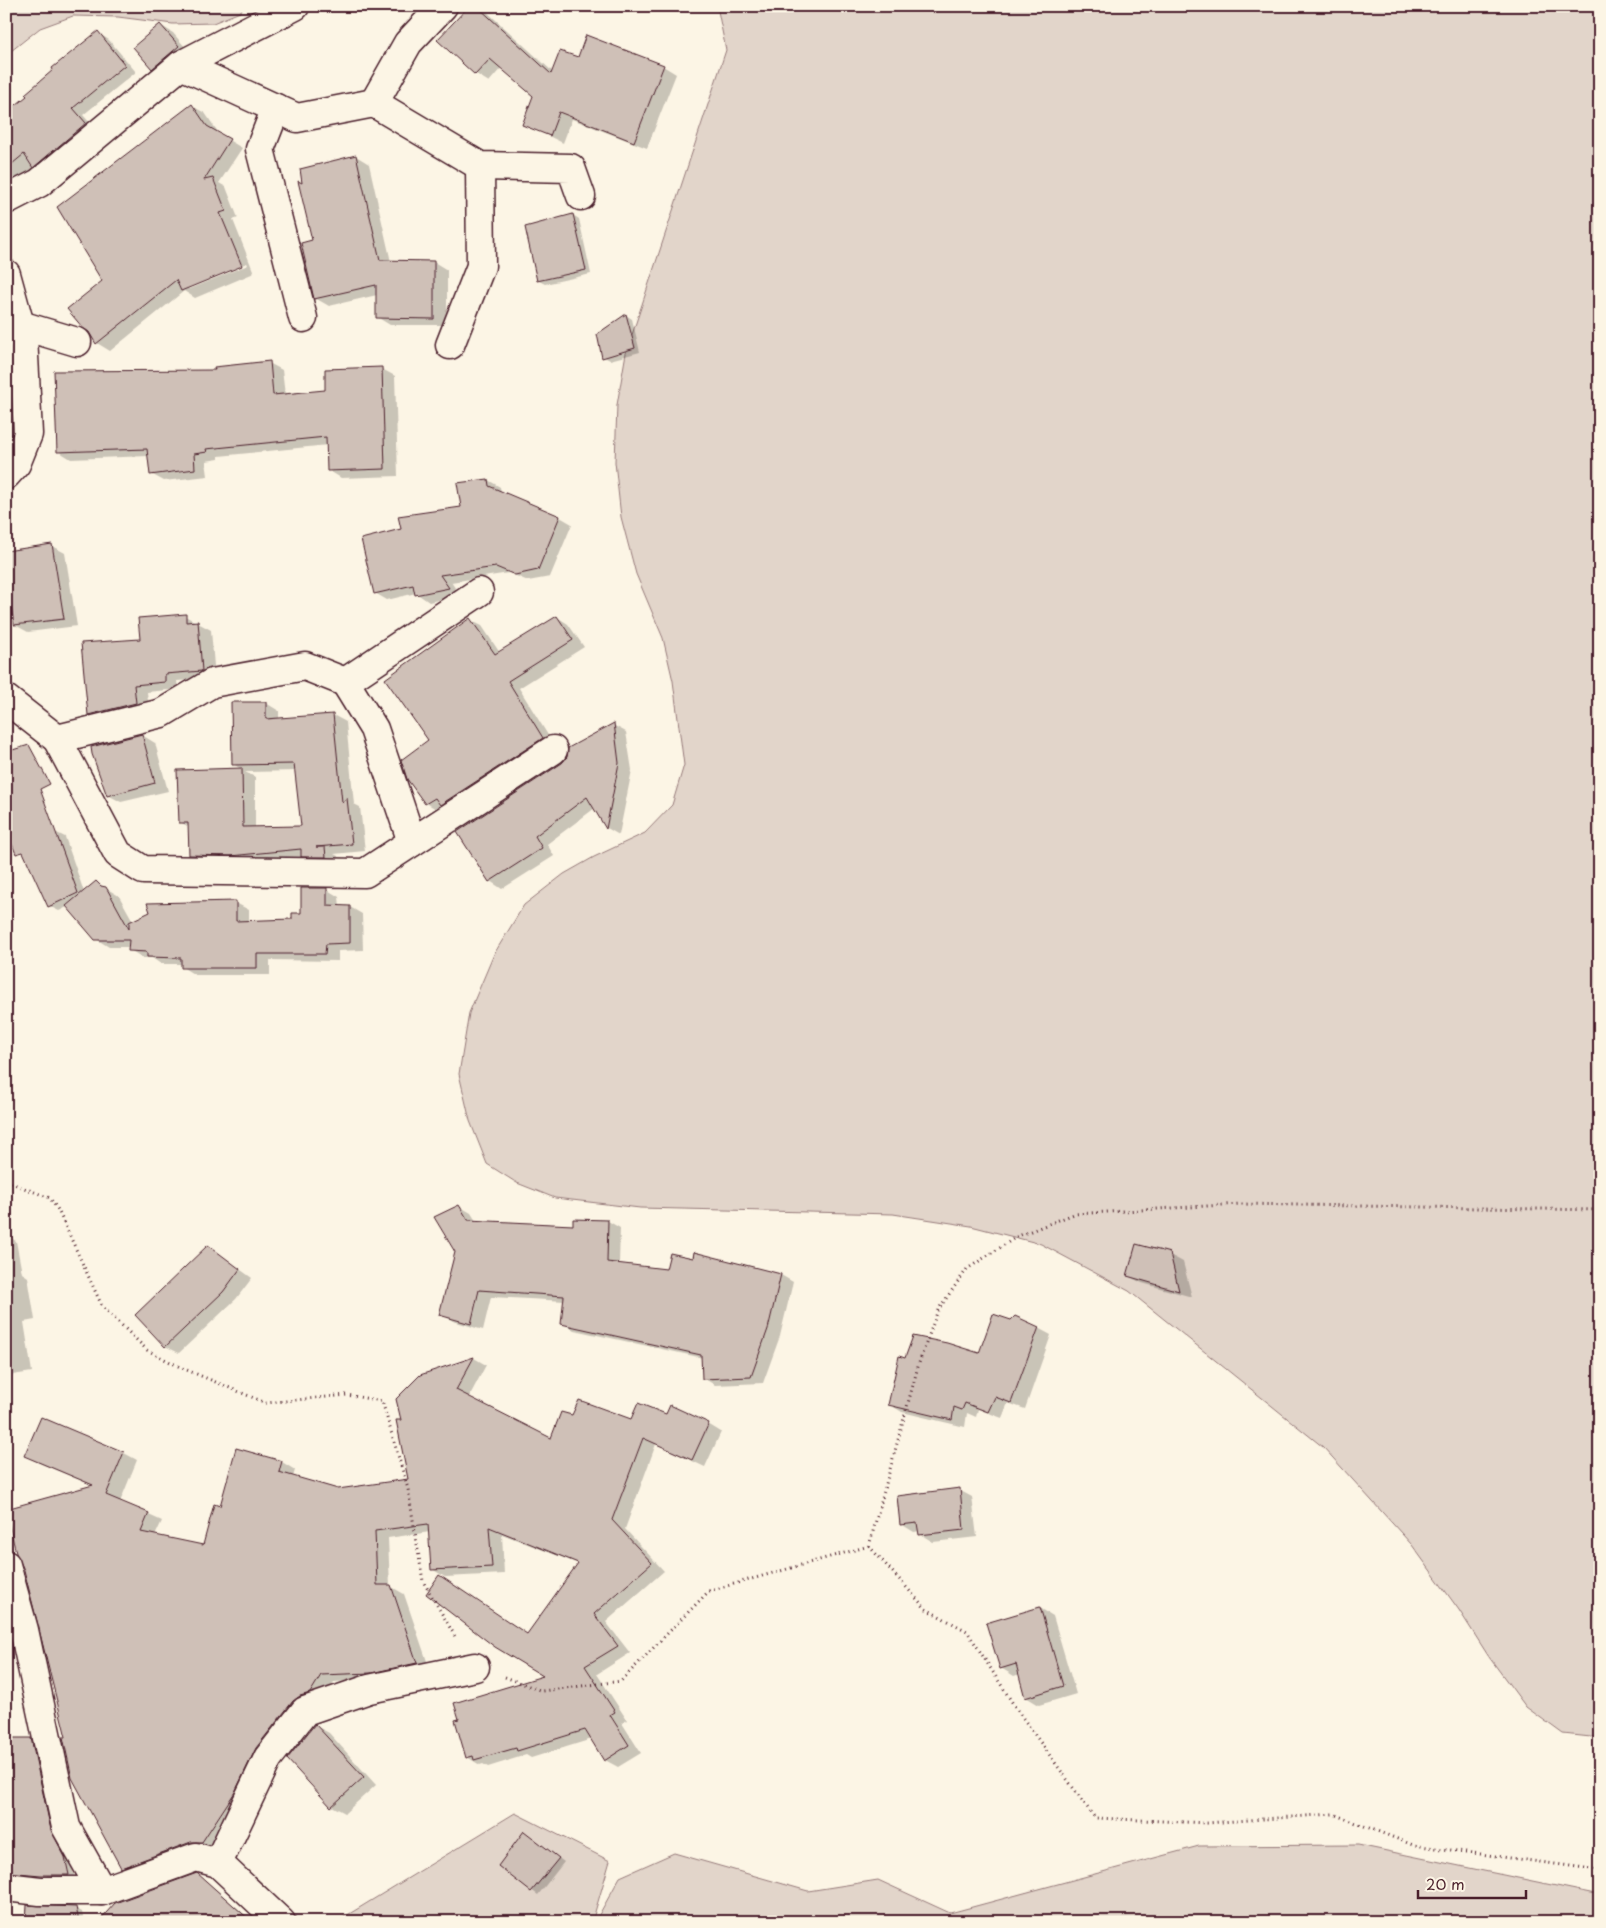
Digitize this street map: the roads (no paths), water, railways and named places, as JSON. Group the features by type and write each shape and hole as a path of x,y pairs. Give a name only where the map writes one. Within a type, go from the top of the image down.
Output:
{"street":[{"path":"6,200 39,183 181,65 295,6"},
{"path":"374,104 408,44 443,6"},
{"path":"181,65 297,118 374,104 480,166 571,168 581,196"},
{"path":"276,108 260,149 303,318"},
{"path":"450,345 481,266 480,166"},
{"path":"6,274 22,336 28,434 16,464 6,475"},
{"path":"20,325 77,342"},
{"path":"345,682 479,592"},
{"path":"57,739 162,713 212,683 305,666 345,682 374,729 412,842"},
{"path":"6,699 57,739 118,854 143,870 365,873 552,750"},
{"path":"6,1565 24,1630 66,1827 102,1891"},
{"path":"218,1862 268,1758 306,1712 369,1689 475,1667"},
{"path":"6,1887 40,1891 102,1891 196,1857 218,1862 281,1922"}]}
